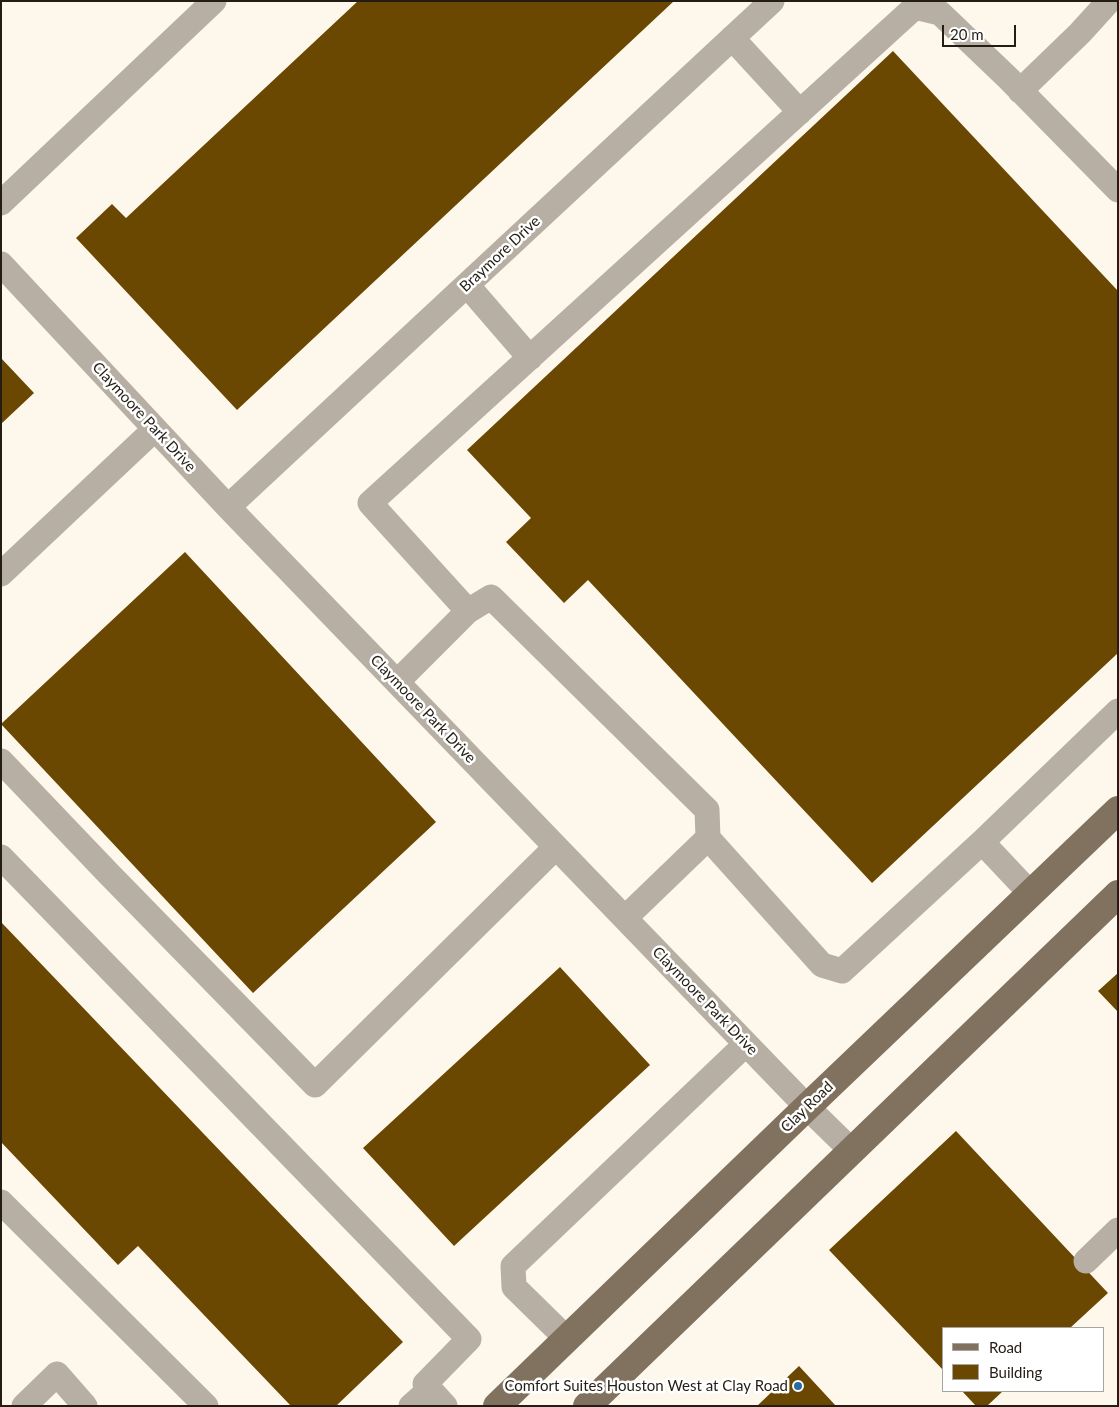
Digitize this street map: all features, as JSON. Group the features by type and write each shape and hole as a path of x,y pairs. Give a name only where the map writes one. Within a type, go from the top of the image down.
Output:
{"main road":[{"name":"Clay Road","path":"497,1406 1118,810"},
{"path":"587,1406 1118,894"}],"street":[{"path":"1,202 214,1"},
{"name":"Braymore Drive","path":"228,507 772,1"},
{"path":"1020,91 1080,33 1109,1"},
{"path":"468,611 370,503 915,7 940,13 1118,190"},
{"path":"732,38 800,112"},
{"name":"Claymoore Park Drive","path":"1,264 228,507 807,1107 851,1150"},
{"path":"467,285 530,358"},
{"path":"1,574 155,429"},
{"path":"397,682 468,611 491,597 707,810 708,838 822,965 842,971 982,842 1118,711"},
{"path":"1,761 315,1085 556,847"},
{"path":"625,918 708,838"},
{"path":"982,842 1031,894"},
{"path":"1,857 469,1339 425,1384 438,1397 411,1406"},
{"path":"567,1339 514,1287 513,1266 746,1044"},
{"path":"1,1202 206,1406"},
{"path":"1086,1261 1118,1230"},
{"path":"24,1406 57,1374 84,1406"}],"building":[{"path":"358,1 674,1 237,410 76,238 112,204 126,218"},
{"path":"893,51 1118,291 1118,653 872,883 588,580 564,603 506,542 531,518 467,450"},
{"path":"1,358 34,393 1,424"},
{"path":"185,552 436,822 253,993 1,724"},
{"path":"1,922 403,1342 336,1406 291,1406 138,1246 118,1265 1,1142"},
{"path":"560,967 650,1065 454,1246 363,1148"},
{"path":"1118,973 1118,1012 1098,991"},
{"path":"956,1131 1108,1293 1071,1327 942,1327 942,1369 829,1250"},
{"name":"Comfort Suites Houston West at Clay Road","path":"799,1366 836,1406 757,1406"},
{"path":"963,1392 1002,1392 987,1406 976,1406"}],"place":[{"name":"Comfort Suites Houston West at Clay Road","path":"798,1386"}]}
